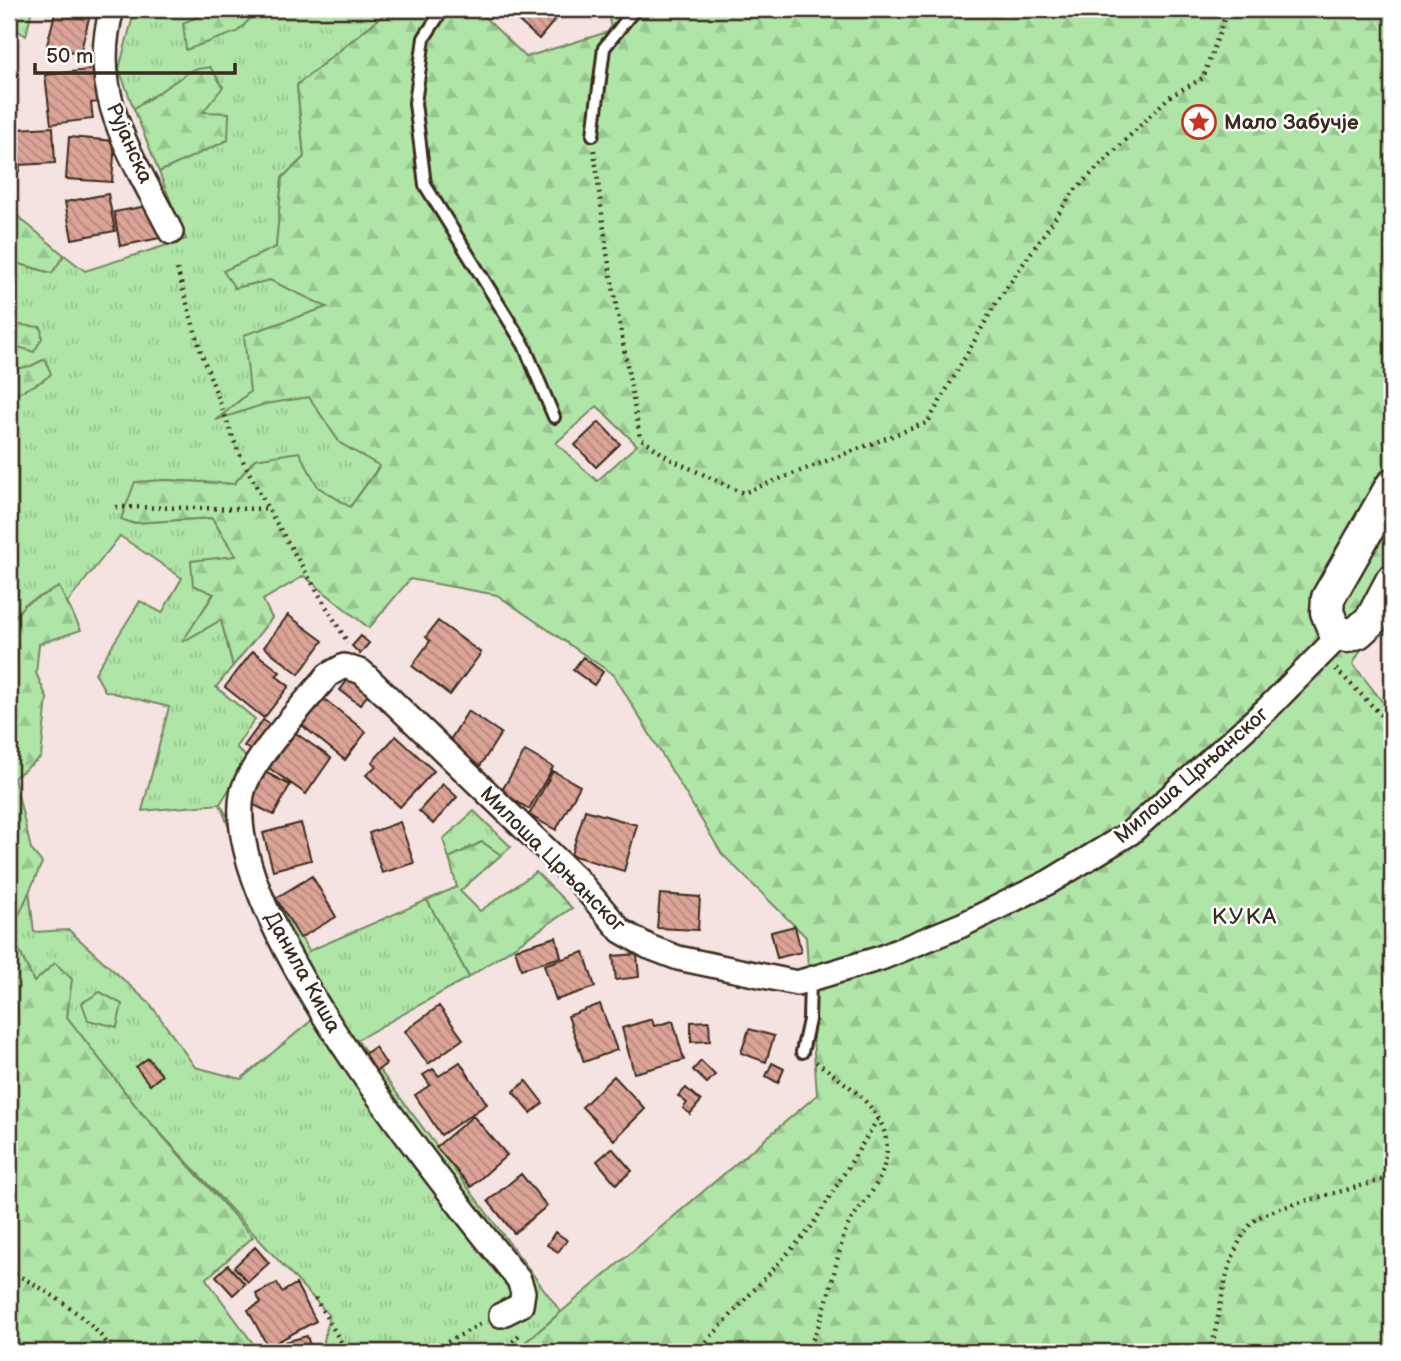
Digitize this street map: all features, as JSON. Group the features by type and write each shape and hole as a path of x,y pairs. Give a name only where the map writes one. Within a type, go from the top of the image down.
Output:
{"street":[{"name":"Рујанска","path":"112,9 103,67 112,113 171,232"},
{"path":"1392,486 1328,598 1331,644 1363,629 1392,581"},
{"name":"Милоша Црњанског","path":"362,672 577,879 621,931 649,947 678,958 797,984 881,958 962,925 1049,882 1130,833 1267,709 1331,644"},
{"name":"Данила Киша","path":"362,672 344,666 328,675 260,759 242,792 243,837 274,926 334,1031 391,1115 519,1280 523,1292 521,1305 501,1315"}],"lane":[{"path":"443,9 424,38 415,103 425,185 524,345 554,417"},
{"path":"593,135 604,48 635,9"},
{"path":"802,1052 810,1012 810,979"}],"path":[{"path":"593,135 607,253 640,438 670,459 743,493 928,422 996,303 1074,191 1169,97 1203,78 1228,9"},
{"path":"177,269 201,352 238,451 268,509 337,622 362,672"},
{"path":"116,507 268,509"},
{"path":"1331,644 1392,726"},
{"path":"802,1052 867,1102 880,1116 886,1136 881,1174 845,1233 830,1294 806,1352"},
{"path":"697,1352 810,1229 880,1116"},
{"path":"1210,1352 1226,1278 1238,1244 1254,1220 1270,1211 1392,1176"},
{"path":"9,1271 36,1284 104,1337 113,1352"},
{"path":"315,1298 346,1352"},
{"path":"429,1352 501,1315"}],"green space":[{"path":"9,9 32,9 26,36 9,25"},
{"path":"135,9 391,9 297,85 304,157 282,178 276,248 235,288 270,280 328,307 250,392 231,408 309,397 340,443 380,465 350,507 318,487 255,459 234,484 165,480 132,523 212,518 236,557 184,641 221,620 233,666 216,687 255,719 236,747 248,759 220,804 142,811 169,707 105,691 95,673 140,601 162,613 182,578 120,536 67,603 58,587 9,631 9,261 52,273 64,255 85,271 186,239 159,172 228,140 203,112 147,98 134,109 119,69"},
{"path":"214,9 260,9 237,32 186,50 183,23"},
{"path":"391,9 476,9 526,57 611,31 608,9 1392,9 1392,592 1353,664 1392,714 1392,1352 514,1352 817,1095 806,937 722,854 614,675 497,595 410,579 369,628 304,576 263,600 272,618 233,666 221,620 182,642 214,594 193,585 191,561 236,556 212,518 132,523 121,519 135,482 165,480 234,484 255,459 299,452 318,487 350,507 380,466 340,443 309,397 265,404 216,420 250,392 244,335 327,307 270,280 235,288 223,271 276,247 282,178 304,157 297,85","holes":["597,406 637,445 597,481 556,443"]},
{"path":"210,67 223,87 203,112 229,113 228,140 159,172 134,109 192,70"},
{"path":"9,209 64,255 52,273 9,261"},
{"path":"19,325 41,327 42,338 34,352 15,346"},
{"path":"45,359 51,374 17,393 9,401 9,370 31,366"},
{"path":"59,587 81,630 39,644 36,673 47,698 41,757 14,778 31,849 42,863 11,933 34,982 55,963 72,979 67,1017 139,1110 253,1237 206,1279 257,1349 255,1352 9,1352 9,624 25,604"},
{"path":"220,804 309,951 427,900 469,977 357,1040 561,1312 514,1352 322,1352 329,1315 139,1110 67,1017 71,979 34,983 11,933 29,890 34,932 69,930 151,1005 195,1067 241,1079 318,1015 265,923"},
{"path":"474,811 511,847 501,855 482,842 449,858 443,839"},
{"path":"482,842 501,855 460,891 480,911 536,872 572,908 469,977 427,900 457,887 449,858"},
{"path":"100,992 122,1004 117,1027 88,1020 82,1003"}],"building":[{"path":"56,9 90,14 80,54 47,45"},
{"path":"505,9 564,9 539,39"},
{"path":"95,69 99,102 91,103 93,119 51,124 45,75"},
{"path":"53,127 55,163 19,165 17,129"},
{"path":"17,129 20,171 9,172 9,130"},
{"path":"69,137 115,141 112,182 66,179"},
{"path":"108,194 115,231 72,239 65,202"},
{"path":"153,205 160,238 120,246 114,212"},
{"path":"599,422 620,444 596,467 575,445"},
{"path":"288,615 323,641 299,674 264,647"},
{"path":"438,621 481,653 450,695 412,666 430,641 426,637"},
{"path":"361,636 369,643 360,654 352,646"},
{"path":"253,651 280,672 276,676 289,686 264,718 225,687"},
{"path":"583,657 603,672 594,685 573,670"},
{"path":"349,678 369,693 360,705 340,690"},
{"path":"319,695 366,732 345,760 298,722"},
{"path":"468,711 501,733 480,766 447,745"},
{"path":"263,720 275,728 256,754 244,746"},
{"path":"294,732 331,758 306,794 269,768"},
{"path":"396,736 434,771 400,807 366,775 376,766 372,762"},
{"path":"525,751 553,767 529,809 501,792"},
{"path":"553,771 580,786 556,830 529,815"},
{"path":"265,772 290,785 274,815 250,803"},
{"path":"443,784 457,797 433,824 419,811"},
{"path":"585,810 637,825 624,871 571,855"},
{"path":"400,822 414,863 382,873 369,833"},
{"path":"301,823 311,860 273,870 263,833"},
{"path":"312,876 336,917 300,938 276,898"},
{"path":"660,894 700,897 698,930 657,928"},
{"path":"795,926 801,952 777,958 771,932"},
{"path":"556,937 561,957 521,969 515,949"},
{"path":"584,952 595,987 556,1000 544,965"},
{"path":"637,954 639,977 616,980 613,956"},
{"path":"600,1004 617,1050 584,1062 568,1016"},
{"path":"439,1006 463,1039 428,1064 405,1031"},
{"path":"652,1019 654,1026 673,1021 684,1060 634,1073 622,1028"},
{"path":"709,1021 710,1041 691,1042 691,1022"},
{"path":"749,1029 774,1036 766,1062 741,1053"},
{"path":"375,1047 386,1064 375,1072 363,1055"},
{"path":"148,1058 162,1075 150,1085 136,1067"},
{"path":"701,1061 715,1075 707,1083 693,1070"},
{"path":"460,1062 487,1104 441,1135 415,1095 430,1085 423,1075 433,1069 439,1076"},
{"path":"772,1063 784,1069 778,1083 766,1076"},
{"path":"614,1076 645,1109 614,1140 582,1107"},
{"path":"526,1081 543,1103 531,1113 513,1092"},
{"path":"686,1088 701,1101 690,1114 683,1108 687,1103 678,1096"},
{"path":"473,1116 507,1155 471,1187 436,1147"},
{"path":"612,1148 632,1171 616,1184 597,1161"},
{"path":"521,1174 547,1206 514,1233 488,1201"},
{"path":"555,1232 567,1240 558,1252 547,1245"},
{"path":"255,1247 269,1263 248,1282 234,1267"},
{"path":"228,1265 245,1284 233,1295 216,1276"},
{"path":"277,1283 282,1292 296,1284 316,1321 268,1347 248,1310 261,1303 256,1294"},
{"path":"307,1336 312,1352 288,1352 285,1342"}],"place":[{"name":"Мало Забучје","path":"1199,122"}],"district":[{"name":"КУКА","path":"1245,916"}]}
